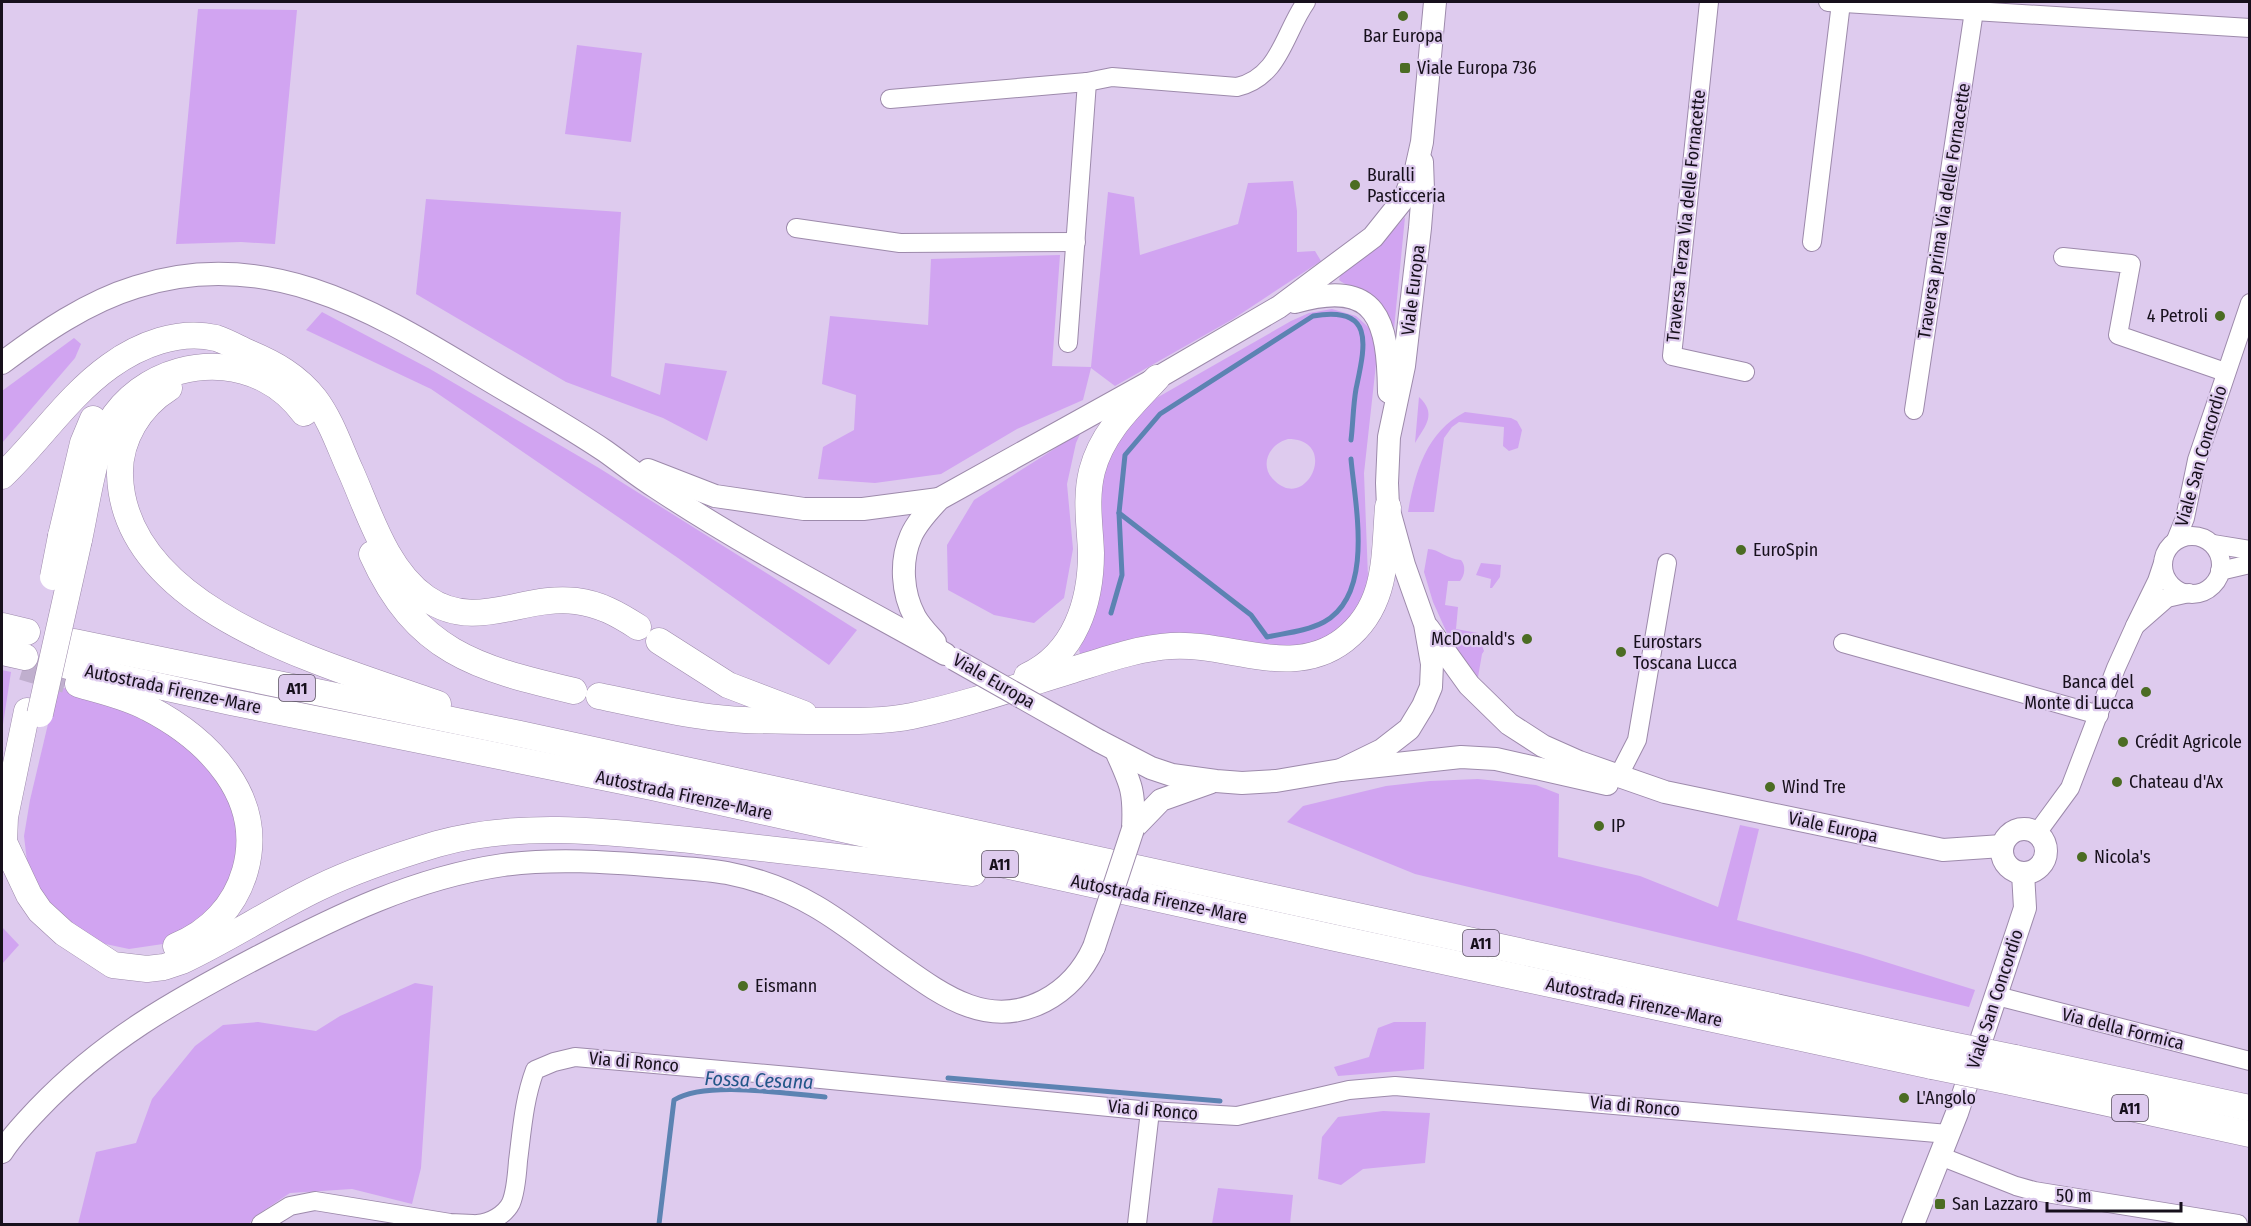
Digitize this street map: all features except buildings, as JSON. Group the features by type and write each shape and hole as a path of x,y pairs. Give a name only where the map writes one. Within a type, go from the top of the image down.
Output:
{"highway":[{"path":"2,476 90,383 109,367 142,347 180,337 197,336 221,340 289,372 316,400 389,556 412,587 427,599 466,613 491,612 557,601 574,601 603,607 728,685 821,721"},
{"path":"250,353 219,351 184,354 146,369 114,392 94,416 83,443 70,538 34,712 16,845 23,882 40,911 80,944 113,965 147,969 164,967 200,952 318,888 363,870 440,844 512,832 567,830 632,834 846,856 987,874 1084,882"},
{"path":"70,538 107,427 127,399 160,378 180,371 209,366 248,372 267,380 289,396 306,415 317,432 381,574 407,615 438,643 472,662 518,678 574,691"},
{"path":"227,367 192,377 158,395 146,406 128,438 122,458 121,494 135,536 149,556 192,597 221,616 256,634 351,673 520,734"},
{"path":"972,701 1035,673 1063,650 1072,636 1081,618 1088,590 1091,550 1088,504 1092,471 1097,455 1114,425 1158,378"},
{"path":"599,696 740,720 860,721 901,718 972,701 1103,660 1156,648 1202,647 1278,659 1302,657 1327,651 1343,641 1357,628 1376,602 1381,585 1388,507"},
{"path":"2,626 27,632"},
{"name":"Autostrada Firenze-Mare","path":"74,642 520,734 1935,1054"},
{"name":"Autostrada Firenze-Mare","path":"80,944 111,953 154,953 172,948 201,933 226,910 235,896 247,865 249,829 246,812 231,778 216,758 192,736 146,707 67,673 231,702 652,787 1362,944 2013,1070 2250,1108"},
{"name":"Autostrada Firenze-Mare","path":"2013,1070 2250,1134"}],"main road":[{"name":"Viale Europa","path":"1435,2 1422,142 1416,169 1405,197 1384,225 1341,263 1279,307 1158,378 939,499 920,520 911,535 905,555 905,585 915,616 949,656 1107,746 1151,768 1172,775 1216,781 1276,782 1341,770 1461,757 1496,759 1644,791 1665,792"},
{"name":"Viale Europa","path":"1389,437 1404,366 1420,228 1424,190 1422,142"},
{"path":"2,363 60,323 136,286 198,274 263,278 315,289 378,316 432,346 605,452 695,513 949,656"},
{"name":"Viale Europa","path":"1279,307 1310,298 1339,294 1357,299 1375,314 1384,334 1387,356 1389,437 1388,507 1404,565 1425,624 1432,674 1428,695 1418,717 1409,729 1382,750 1341,770"},
{"path":"605,452 715,496 804,509 863,509 939,499"},
{"name":"Viale Europa","path":"1425,624 1469,685 1509,724 1543,746 1579,762 1665,792 1943,850 2002,846"},
{"path":"2,1152 23,1126 78,1070 125,1033 182,996 353,910 409,887 504,865 593,861 736,875 771,885 817,907 941,994 964,1005 995,1012 1026,1009 1058,992 1079,972 1089,958 1133,829 1134,796 1131,785 1107,746"},
{"path":"1133,829 1161,800 1216,781"},
{"path":"2016,830 2030,830 2037,833 2045,844 2045,858 2036,869 2023,873 2009,867 2004,861 2002,846 2005,839 2016,830"},
{"name":"Viale San Concordio","path":"1913,1224 1940,1156 1997,996 2025,908 2023,873"}],"street":[{"path":"890,99 1087,82 1112,77 1237,87 1250,84 1262,77 1272,64 1306,2"},
{"name":"Traversa Terza Via delle Fornacette","path":"1709,2 1672,356 1745,372"},
{"path":"1812,242 1835,2 1895,4 1974,11 2080,9 2250,28"},
{"name":"Traversa prima Via delle Fornacette","path":"1914,411 1974,11"},
{"path":"1068,343 1087,82"},
{"path":"796,228 900,243 1076,242"},
{"path":"2064,257 2131,264 2118,335 2225,372"},
{"name":"Viale San Concordio","path":"2176,540 2185,518 2197,460 2250,303"},
{"name":"Viale San Concordio","path":"2037,833 2070,788 2135,626 2157,581 2170,546 2183,537 2199,536 2213,544 2218,552 2220,571 2214,583 2203,591 2167,598 2135,626"},
{"path":"2213,544 2250,550"},
{"path":"2163,561 2163,570 2171,585 2182,592 2189,593"},
{"path":"1619,775 1637,740 1667,563"},
{"path":"2220,571 2250,564"},
{"path":"1843,642 2099,715"},
{"name":"Via della Formica","path":"1997,996 2250,1061"},
{"name":"Via di Ronco","path":"261,1224 290,1206 315,1201 450,1223 487,1223 499,1216 511,1204 527,1090 535,1070 554,1062 575,1058 1150,1111 1237,1116 1349,1090 1395,1086 1948,1134"},
{"path":"1137,1224 1150,1111"},
{"path":"1940,1156 2034,1191 2238,1224"}],"shaded area":[{"path":"198,9 297,10 275,244 241,242 176,244"},
{"path":"577,45 642,53 631,142 565,134"},
{"path":"1293,181 1297,211 1297,252 1315,251 1321,261 1233,319 1115,386 1091,368 1083,400 1017,429 941,474 875,483 818,479 823,447 854,430 856,395 822,384 830,316 928,325 931,259 1060,255 1052,366 1091,367 1108,192 1134,197 1140,255 1238,224 1248,183"},
{"path":"426,199 621,212 611,376 660,395 665,363 727,371 707,441 663,418 566,382 416,294"},
{"path":"1405,217 1394,329 1386,311 1372,297 1361,289 1339,280 1340,276 1389,235"},
{"path":"1332,309 1356,316 1373,332 1377,355 1364,473 1368,577 1366,590 1354,612 1341,628 1314,645 1264,650 1197,633 1163,635 1082,659 1079,650 1089,628 1095,500 1110,446 1153,400 1309,313","holes":["1288,439 1304,442 1312,450 1315,460 1313,472 1298,488 1287,488 1270,475 1267,469 1268,456 1276,446"]},
{"path":"322,312 430,369 599,468 857,630 829,665 678,558 431,389 306,330"},
{"path":"74,338 81,344 75,358 2,443 2,391"},
{"path":"1419,397 1429,414 1426,425 1415,443"},
{"path":"1465,412 1511,418 1517,421 1522,430 1518,448 1509,451 1503,446 1504,427 1459,422 1444,438 1434,512 1408,512 1414,483 1424,455 1441,431"},
{"path":"1081,432 1076,443 1067,484 1073,549 1064,598 1034,623 994,615 948,590 947,545 974,500"},
{"path":"1428,549 1461,560 1464,565 1464,573 1460,581 1448,581 1445,605 1458,607 1456,629 1478,633 1484,651 1478,677 1451,642 1433,602 1424,572"},
{"path":"1481,563 1501,565 1500,577 1492,588 1490,588 1491,579 1476,575"},
{"path":"2,670 11,672 2,731"},
{"path":"57,686 133,709 213,766 242,827 229,893 179,939 129,949 96,942 43,900 28,870 24,836 30,800"},
{"path":"1478,779 1536,785 1559,794 1558,857 1640,876 1718,907 1740,825 1759,829 1737,920 1860,954 1975,990 1969,1007 1415,874 1287,822 1303,806 1386,786"},
{"path":"2,927 19,945 2,964"},
{"path":"415,983 433,986 421,1168 412,1204 352,1189 290,1193 254,1217 249,1224 78,1224 96,1152 136,1143 152,1099 195,1046 223,1025 258,1022 316,1031 340,1016"},
{"path":"1394,1022 1426,1022 1424,1069 1338,1076 1334,1067 1369,1057 1378,1028"},
{"path":"1383,1111 1430,1113 1425,1163 1363,1169 1341,1185 1318,1179 1322,1137 1338,1117"},
{"path":"1218,1188 1293,1195 1290,1224 1212,1224"}],"waterway":[{"path":"1111,613 1122,575 1119,513 1125,455 1160,414 1313,316 1333,314 1348,317 1357,323 1362,332 1362,358 1355,395 1351,440"},
{"path":"1119,513 1251,615 1267,637 1311,628 1324,622 1340,609 1350,591 1356,570 1358,523 1351,459"},
{"name":"Fossa Cesana","path":"948,1078 1220,1101"},
{"name":"Fossa Cesana","path":"659,1224 674,1100 688,1094 726,1089 825,1097"}],"tunnel":[{"path":"23,667 66,680"}],"place":[{"name":"Bar Europa","path":"1403,16"},
{"name":"Viale Europa 736","path":"1405,68"},
{"name":"Buralli Pasticceria","path":"1355,185"},
{"name":"4 Petroli","path":"2220,316"},
{"name":"EuroSpin","path":"1741,550"},
{"name":"McDonald's","path":"1527,639"},
{"name":"Eurostars Toscana Lucca","path":"1621,652"},
{"name":"Banca del Monte di Lucca","path":"2146,692"},
{"name":"Crédit Agricole","path":"2123,742"},
{"name":"Chateau d'Ax","path":"2117,782"},
{"name":"Wind Tre","path":"1770,787"},
{"name":"IP","path":"1599,826"},
{"name":"Nicola's","path":"2082,857"},
{"name":"Eismann","path":"743,986"},
{"name":"L'Angolo","path":"1904,1098"},
{"name":"San Lazzaro","path":"1940,1204"}]}
